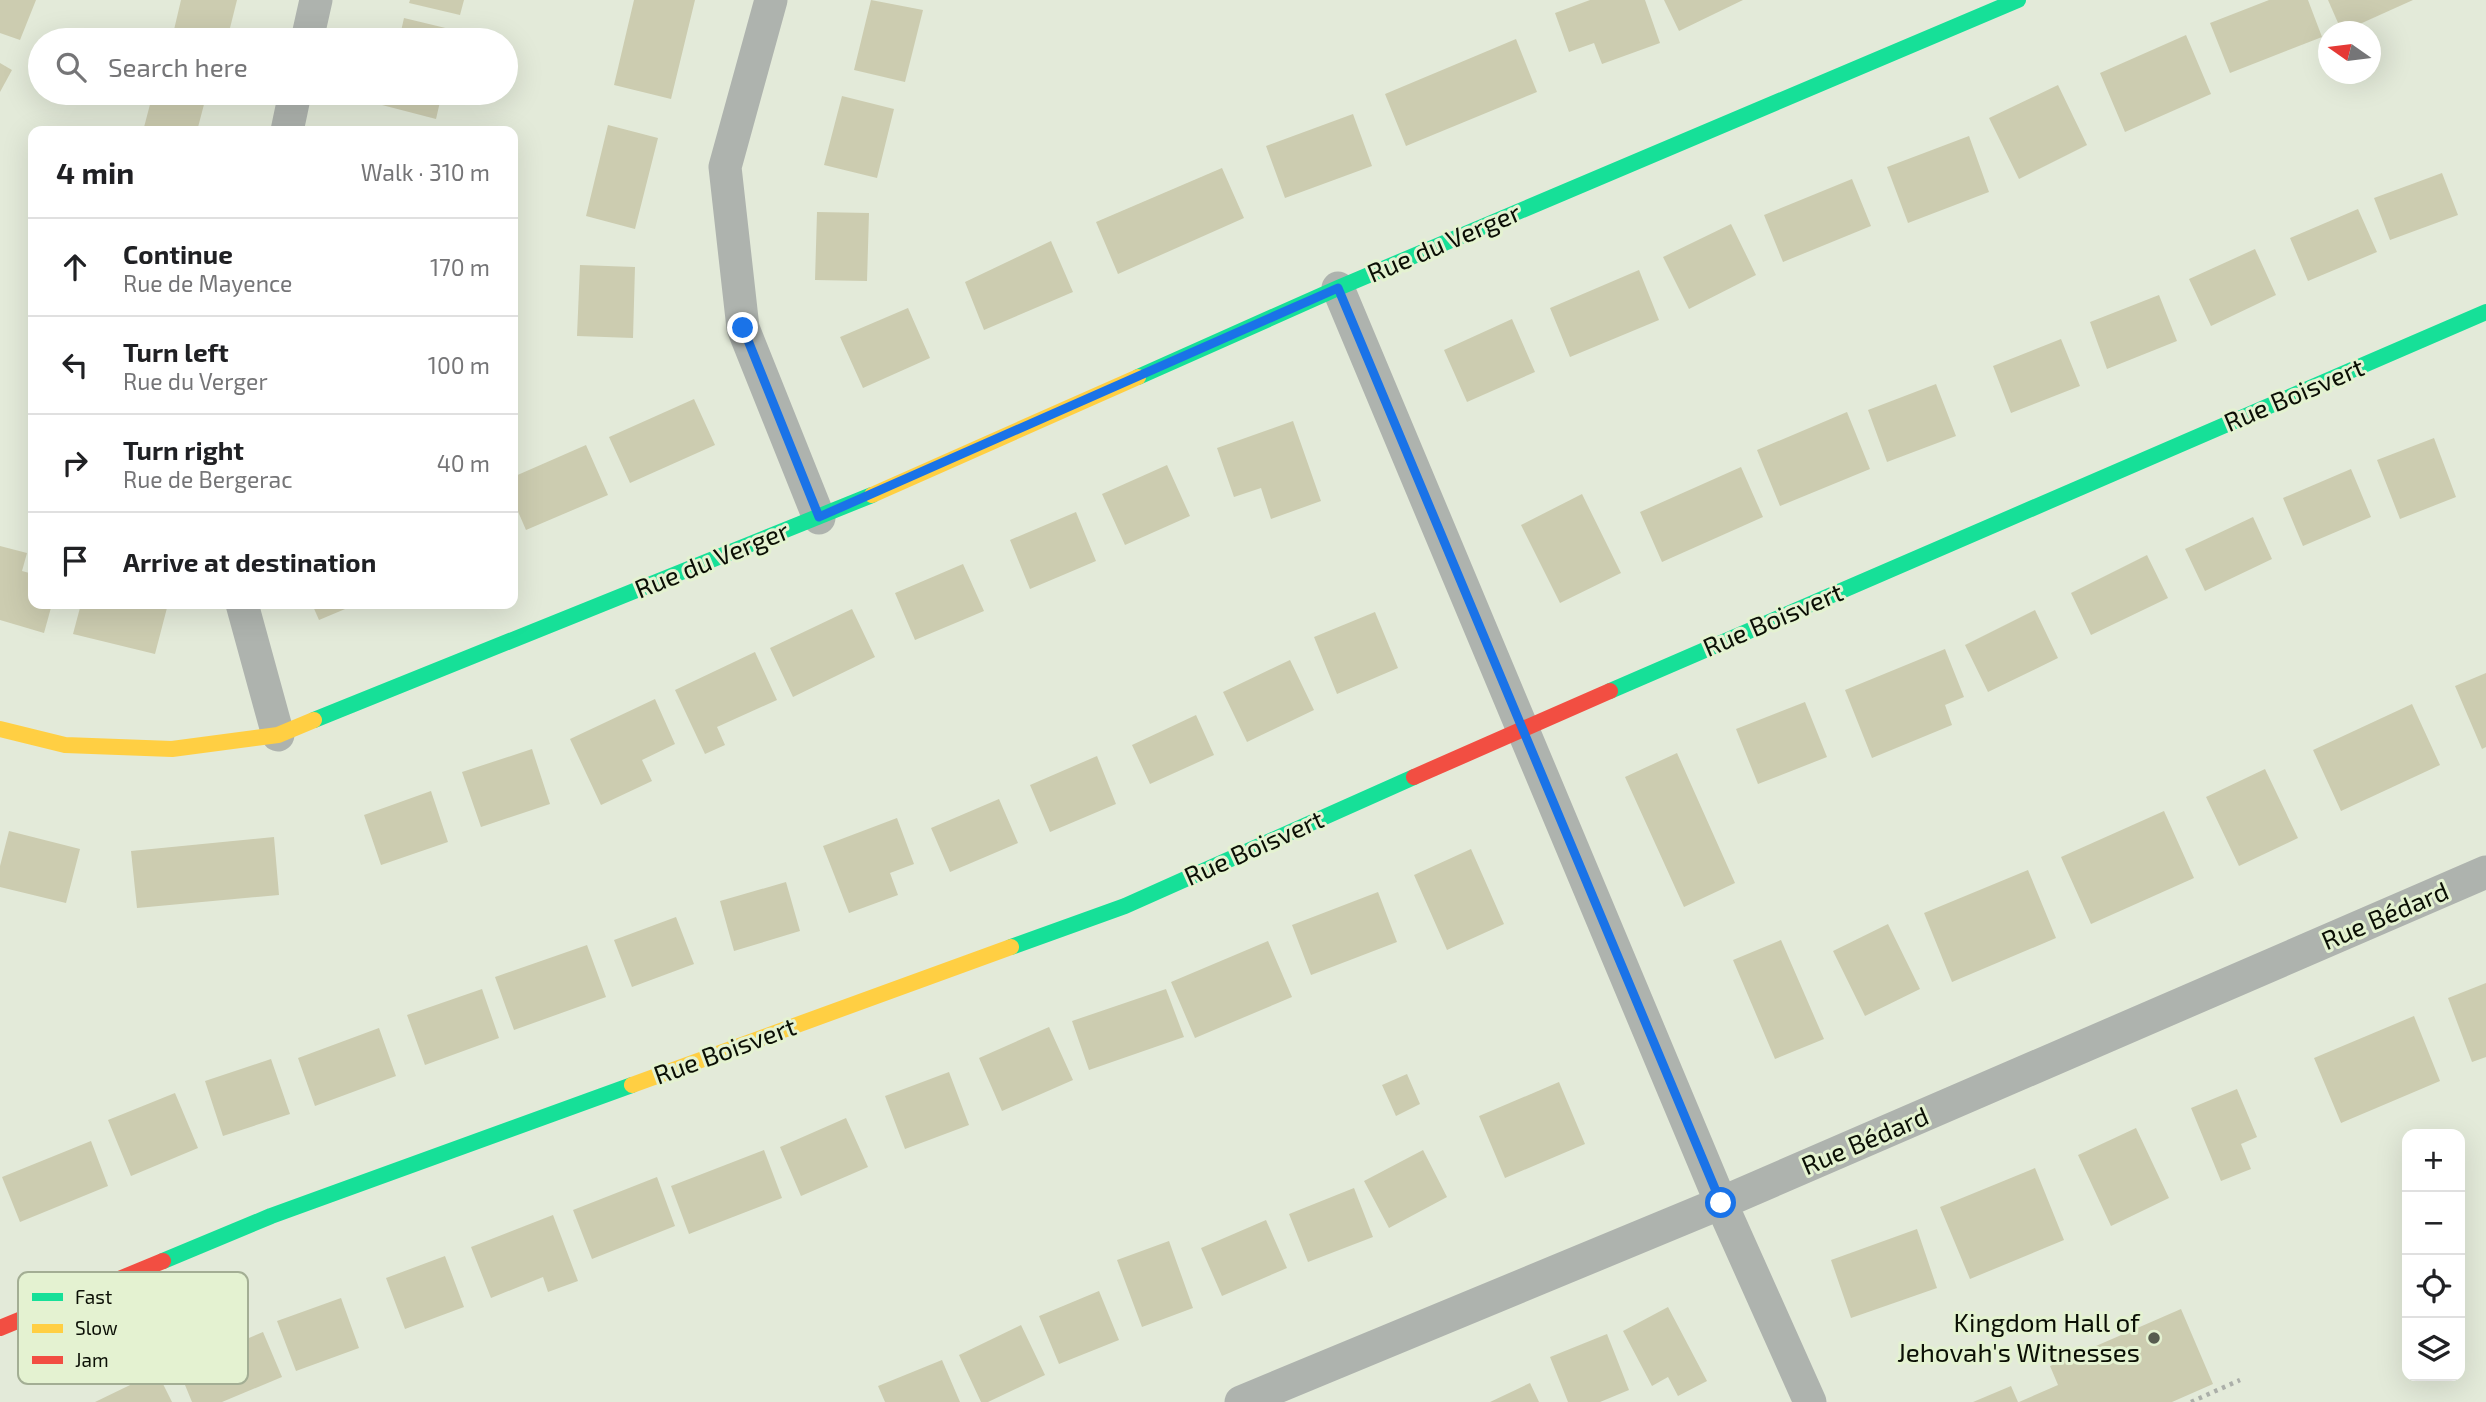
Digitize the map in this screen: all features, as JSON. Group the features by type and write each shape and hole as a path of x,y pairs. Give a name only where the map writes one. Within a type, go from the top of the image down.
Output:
{"street":[{"path":"310,28 316,0"},
{"path":"771,0 725,167 743,328 819,517"},
{"name":"Rue du Verger","path":"0,729 65,745 172,749 278,735 819,517 1338,288 2018,0"},
{"path":"288,126 292,105"},
{"path":"1338,288 1721,1203 1810,1402"},
{"name":"Rue Boisvert","path":"136,1272 271,1216 1125,906 1523,729 2486,312"},
{"path":"243,609 278,735"},
{"name":"Rue Bédard","path":"1241,1402 1721,1203 2486,872"},
{"name":"Rue Boisvert","path":"0,1328 18,1321"}],"path":[{"path":"2192,1402 2240,1380"}],"building":[{"path":"0,0 36,0 20,40 0,33"},
{"path":"181,0 237,0 230,28 174,28"},
{"path":"410,0 464,0 460,15 409,3"},
{"path":"634,0 695,0 671,99 614,85"},
{"path":"871,0 923,10 905,82 854,70"},
{"path":"1590,0 1645,0 1660,43 1602,64 1594,43 1569,52 1555,13"},
{"path":"1664,0 1743,0 1679,31"},
{"path":"2269,0 2308,0 2318,26 2318,39 2230,73 2210,23"},
{"path":"2328,0 2413,0 2366,21 2337,21"},
{"path":"404,18 446,28 402,28"},
{"path":"2186,35 2211,94 2125,132 2100,73"},
{"path":"1516,39 1537,92 1406,146 1385,94"},
{"path":"0,63 12,70 0,92"},
{"path":"2058,85 2087,145 2019,179 1989,118"},
{"path":"842,96 894,109 877,178 824,165"},
{"path":"150,105 204,105 198,126 144,126"},
{"path":"382,105 439,105 436,119"},
{"path":"1353,114 1372,166 1285,198 1266,146"},
{"path":"608,125 658,138 635,229 586,216"},
{"path":"1969,136 1989,192 1908,223 1887,167"},
{"path":"1222,168 1244,218 1118,274 1096,222"},
{"path":"2442,173 2458,215 2390,240 2374,198"},
{"path":"1852,179 1871,226 1783,262 1764,215"},
{"path":"2358,209 2377,252 2308,281 2290,238"},
{"path":"817,212 869,213 867,281 815,280"},
{"path":"1731,224 1756,275 1689,309 1663,257"},
{"path":"1051,241 1073,292 984,330 965,282"},
{"path":"2255,249 2276,295 2211,326 2189,279"},
{"path":"580,265 635,267 633,338 577,336"},
{"path":"1639,270 1659,320 1570,357 1550,308"},
{"path":"2159,295 2177,341 2107,369 2090,322"},
{"path":"908,308 930,358 863,388 840,337"},
{"path":"1512,319 1535,372 1467,402 1444,350"},
{"path":"2061,339 2080,386 2011,413 1993,366"},
{"path":"1936,384 1956,436 1887,462 1868,410"},
{"path":"694,399 715,445 630,483 609,437"},
{"path":"1847,412 1870,469 1780,506 1757,450"},
{"path":"1293,421 1321,501 1271,519 1261,488 1234,497 1217,448"},
{"path":"2434,438 2456,497 2400,519 2377,460"},
{"path":"586,445 608,495 526,530 518,512 518,475"},
{"path":"1167,465 1190,516 1125,545 1102,494"},
{"path":"1741,467 1763,517 1662,562 1640,512"},
{"path":"2351,469 2371,517 2303,546 2283,498"},
{"path":"1582,494 1621,573 1560,603 1521,525"},
{"path":"1076,512 1096,561 1030,589 1010,540"},
{"path":"2253,517 2272,559 2205,591 2185,549"},
{"path":"0,546 27,553 22,571 28,573 28,609 51,609 44,633 0,620"},
{"path":"2147,555 2168,598 2091,635 2071,593"},
{"path":"963,564 984,611 915,640 895,593"},
{"path":"80,609 167,609 155,654 73,634"},
{"path":"314,609 345,609 319,620"},
{"path":"852,609 875,657 793,697 770,648"},
{"path":"2035,610 2058,658 1988,692 1965,645"},
{"path":"1375,612 1398,668 1337,694 1314,637"},
{"path":"1945,649 1964,697 1945,705 1952,725 1872,758 1845,690"},
{"path":"755,652 777,700 717,727 725,745 705,754 675,690"},
{"path":"1290,660 1314,710 1247,742 1223,692"},
{"path":"2486,673 2486,747 2482,749 2455,686"},
{"path":"655,699 675,744 642,760 652,781 601,805 570,739"},
{"path":"1805,702 1827,757 1758,784 1736,729"},
{"path":"2412,704 2440,765 2341,811 2313,750"},
{"path":"1196,715 1214,755 1150,784 1132,745"},
{"path":"532,749 550,804 481,827 462,772"},
{"path":"1677,753 1735,883 1684,907 1625,777"},
{"path":"1097,756 1116,804 1050,832 1030,785"},
{"path":"2265,769 2298,838 2239,866 2206,797"},
{"path":"431,791 448,842 381,865 364,815"},
{"path":"999,799 1018,843 950,872 931,828"},
{"path":"2164,811 2194,878 2091,924 2061,857"},
{"path":"897,818 914,864 890,873 898,895 849,913 823,846"},
{"path":"9,831 80,849 66,903 0,887 0,866"},
{"path":"274,837 279,895 137,908 131,851"},
{"path":"1471,849 1504,924 1447,950 1414,875"},
{"path":"2028,870 2056,938 1952,982 1924,913"},
{"path":"786,882 800,931 734,951 720,901"},
{"path":"1378,892 1397,942 1311,975 1292,925"},
{"path":"676,917 694,964 632,987 614,940"},
{"path":"1888,924 1920,989 1865,1016 1833,951"},
{"path":"1781,940 1824,1039 1775,1059 1733,960"},
{"path":"1268,941 1292,997 1195,1038 1171,982"},
{"path":"587,945 606,997 514,1030 495,977"},
{"path":"2486,983 2486,1057 2472,1062 2448,998"},
{"path":"482,989 499,1038 425,1065 407,1015"},
{"path":"1166,989 1184,1037 1089,1070 1072,1021"},
{"path":"2414,1016 2440,1081 2341,1123 2314,1058"},
{"path":"1049,1027 1073,1080 1002,1111 979,1058"},
{"path":"379,1028 396,1076 315,1106 298,1058"},
{"path":"271,1059 290,1114 223,1136 205,1081"},
{"path":"949,1072 969,1125 905,1149 885,1096"},
{"path":"1407,1074 1420,1104 1396,1116 1382,1085"},
{"path":"1559,1082 1585,1144 1505,1178 1479,1116"},
{"path":"2237,1089 2257,1137 2241,1144 2251,1169 2221,1181 2191,1108"},
{"path":"175,1093 198,1148 131,1176 108,1120"},
{"path":"846,1118 868,1167 801,1196 780,1147"},
{"path":"2136,1128 2169,1198 2111,1226 2078,1155"},
{"path":"91,1141 108,1186 20,1222 2,1177"},
{"path":"764,1150 782,1198 689,1234 671,1186"},
{"path":"1423,1150 1447,1197 1389,1228 1364,1181"},
{"path":"2035,1168 2064,1240 1970,1279 1940,1207"},
{"path":"657,1177 675,1226 592,1259 573,1210"},
{"path":"1354,1188 1373,1237 1308,1262 1289,1214"},
{"path":"553,1215 578,1281 548,1292 543,1277 491,1298 471,1247"},
{"path":"1266,1220 1287,1268 1222,1296 1201,1248"},
{"path":"1917,1229 1937,1288 1851,1318 1831,1260"},
{"path":"1169,1241 1193,1308 1142,1327 1117,1260"},
{"path":"445,1256 464,1307 405,1329 386,1278"},
{"path":"1099,1291 1119,1340 1059,1364 1039,1316"},
{"path":"341,1298 359,1348 296,1371 277,1321"},
{"path":"1668,1307 1707,1381 1678,1396 1668,1377 1652,1386 1623,1331"},
{"name":"Kingdom Hall of Jehovah's Witnesses","path":"2181,1309 2213,1384 2172,1402 2019,1402 2058,1385 2050,1366"},
{"path":"1021,1325 1045,1375 988,1402 981,1402 959,1355"},
{"path":"263,1332 282,1377 222,1402 192,1402 185,1384 248,1384 248,1338"},
{"path":"1607,1334 1629,1390 1600,1402 1568,1402 1550,1357"},
{"path":"942,1360 960,1402 885,1402 878,1386"},
{"path":"1530,1383 1539,1402 1490,1402"},
{"path":"132,1384 163,1384 172,1402 95,1402"},
{"name":"Kingdom Hall of Jehovah's Witnesses","path":"2011,1386 2018,1402 1973,1402"}],"traffic: fast":[{"path":"1138,377 1338,288 2018,0"},
{"path":"1610,691 2486,312"},
{"path":"314,720 872,495"},
{"path":"1011,947 1125,906 1414,777"},
{"path":"163,1261 271,1216 632,1085"}],"traffic: slow":[{"path":"872,495 1138,377"},
{"path":"0,729 65,745 172,749 278,735 314,720"},
{"path":"632,1085 1011,947"}],"traffic: jam":[{"path":"1414,777 1610,691"},
{"path":"136,1272 163,1261"},
{"path":"0,1328 18,1321"}],"place":[{"name":"Kingdom Hall of Jehovah's Witnesses","path":"2154,1338"}],"route":[{"path":"743,328 819,517 1338,288 1721,1203"}]}
